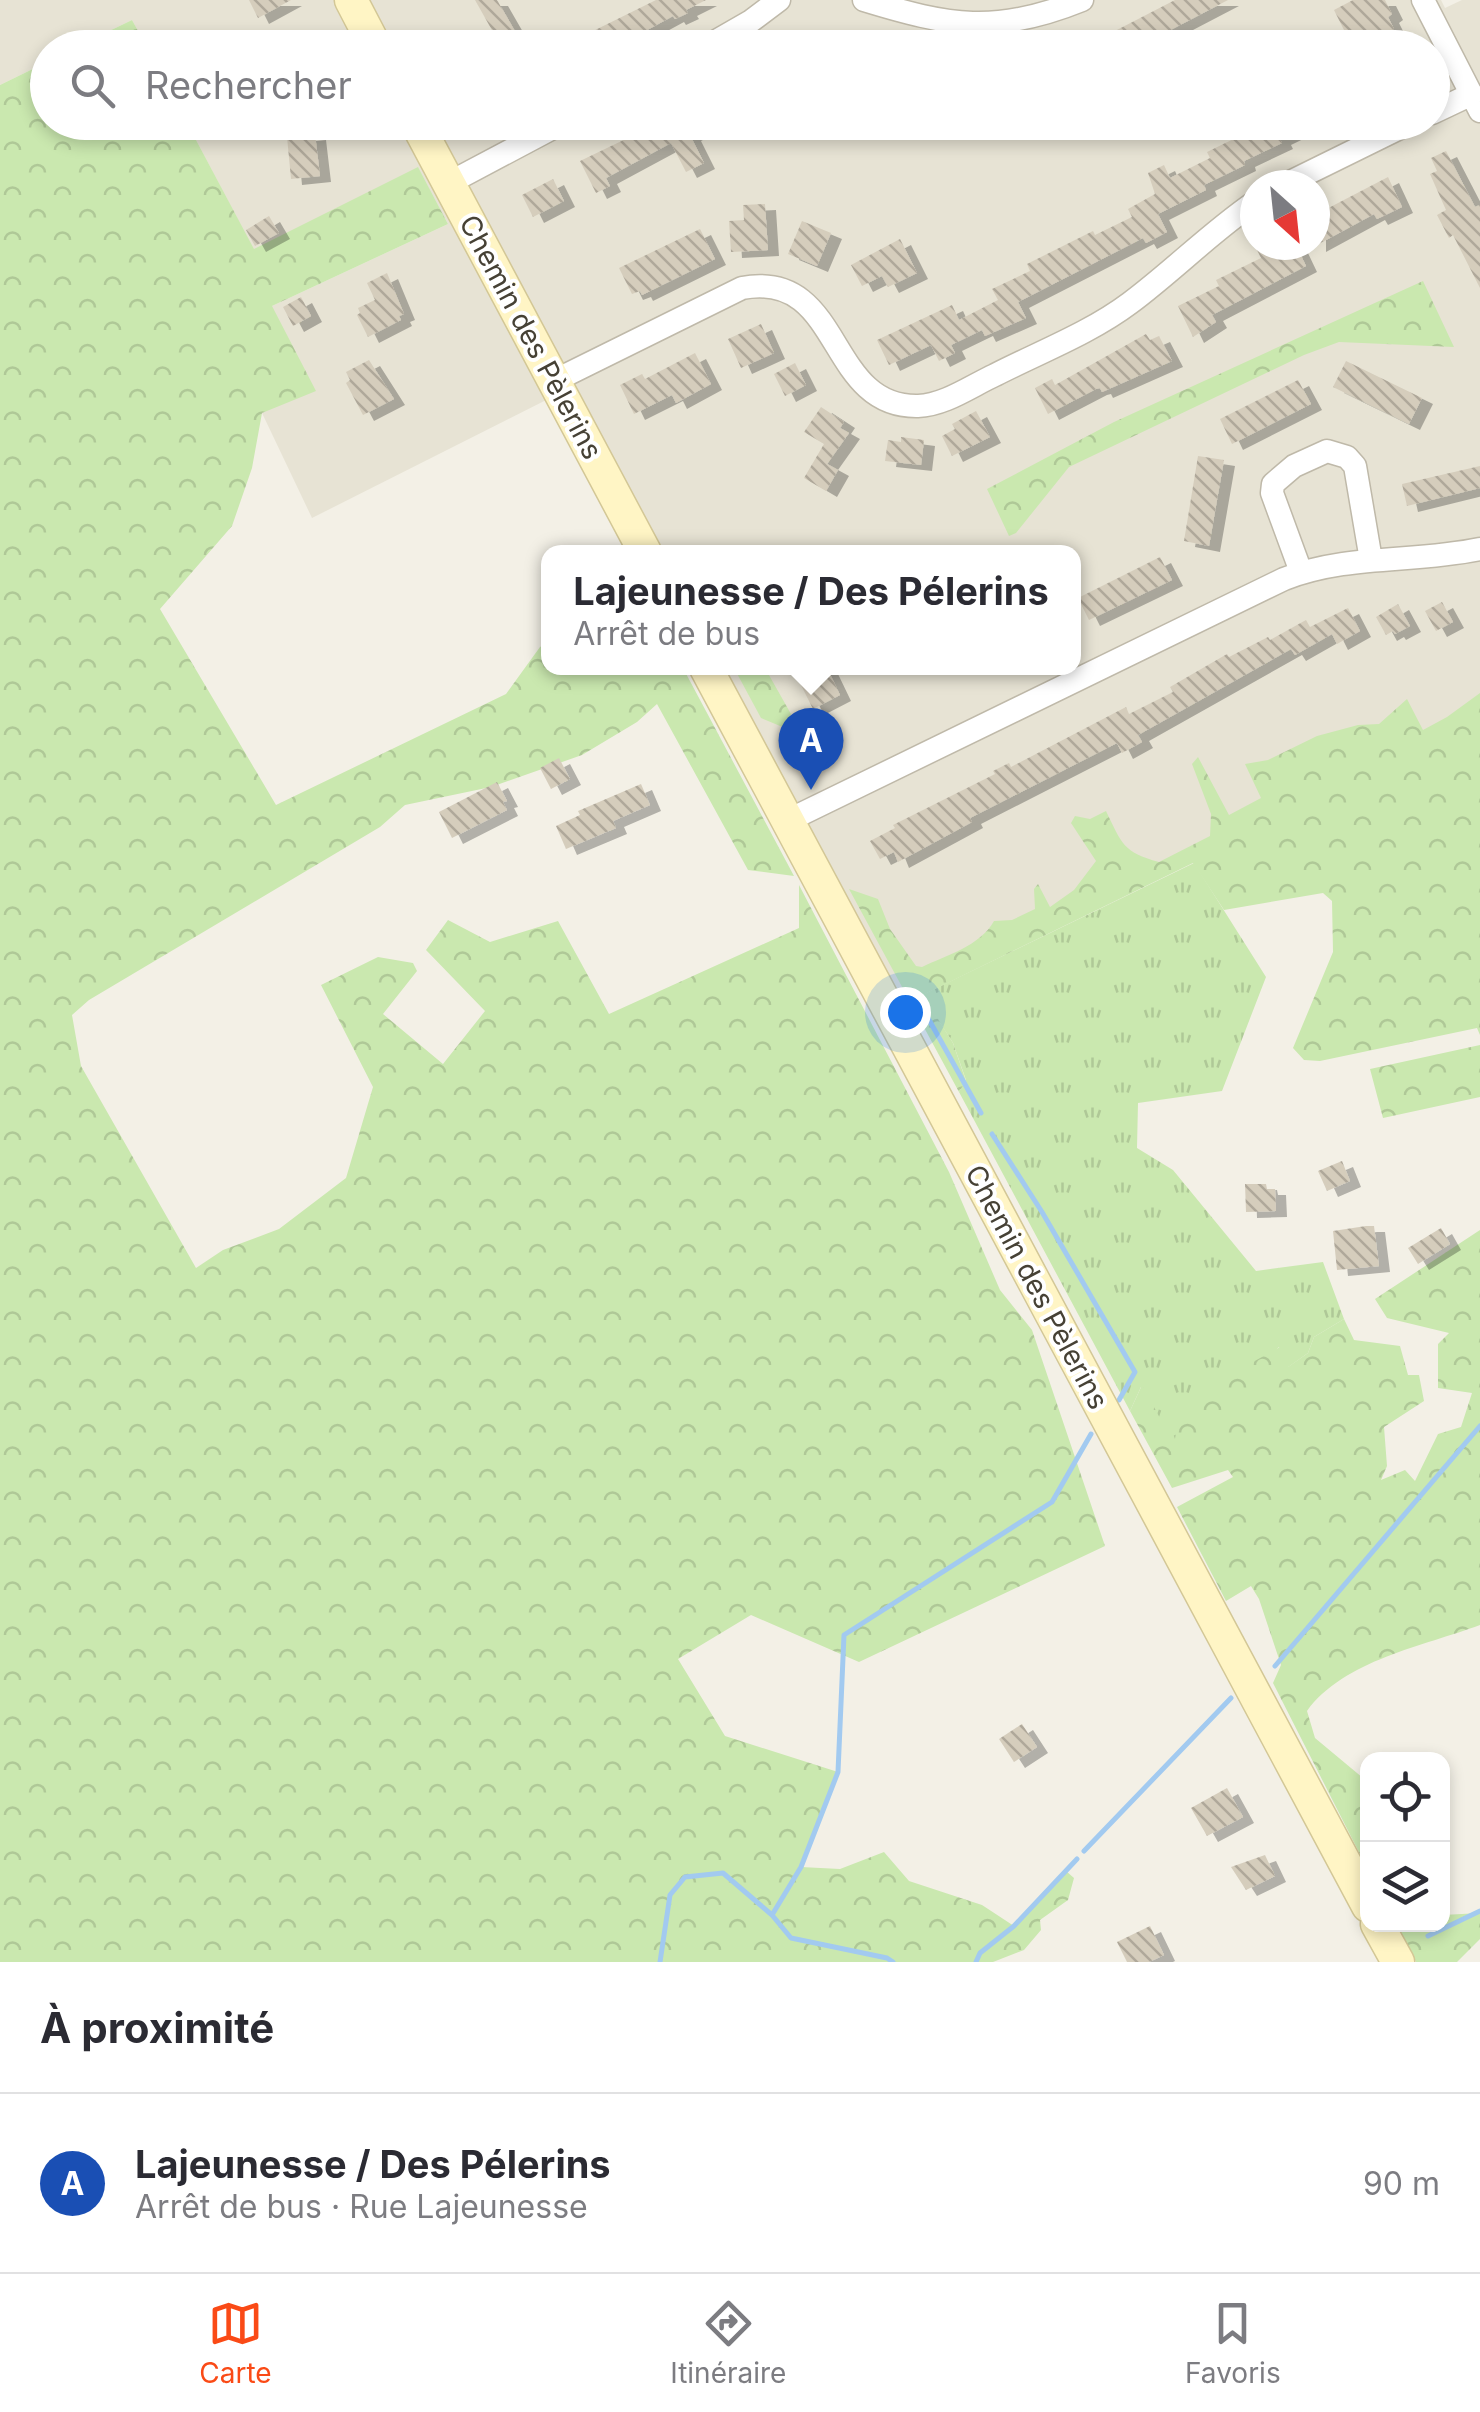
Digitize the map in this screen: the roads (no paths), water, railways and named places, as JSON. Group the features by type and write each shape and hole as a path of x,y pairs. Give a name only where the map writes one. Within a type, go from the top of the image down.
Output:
{"street":[{"path":"351,0 367,30"},
{"path":"735,30 779,0"},
{"path":"864,0 921,16 975,25 1014,22 1082,0"},
{"path":"1424,0 1439,30"},
{"path":"1450,51 1476,102 1450,108"},
{"name":"Chemin des Pèlerins","path":"426,140 641,545"},
{"path":"449,184 531,140"},
{"path":"1314,170 1375,140"},
{"path":"554,380 742,288 757,285 780,288 816,310 858,380 874,395 907,406 940,402 1109,317 1240,214"},
{"path":"1301,572 1272,494 1273,484 1294,466 1327,451 1347,457 1355,466 1371,560"},
{"path":"789,820 1301,572 1353,560 1426,558 1480,549"},
{"name":"Chemin des Pèlerins","path":"710,675 1360,1891"},
{"path":"1382,1932 1398,1962"}],"waterway":[{"path":"918,1000 981,1113"},
{"path":"992,1134 1135,1372 1119,1400"},
{"path":"1275,1666 1480,1426"},
{"path":"772,1915 801,1867 838,1772 844,1635 1052,1502 1091,1434"},
{"path":"1084,1851 1231,1698"},
{"path":"976,1962 980,1953 1014,1926 1077,1859"},
{"path":"660,1962 670,1895 685,1877 723,1873 772,1915 791,1938 893,1962"},
{"path":"1428,1936 1480,1911"}],"place":[{"name":"Lajeunesse / Des Pélerins","path":"811,790"}]}
